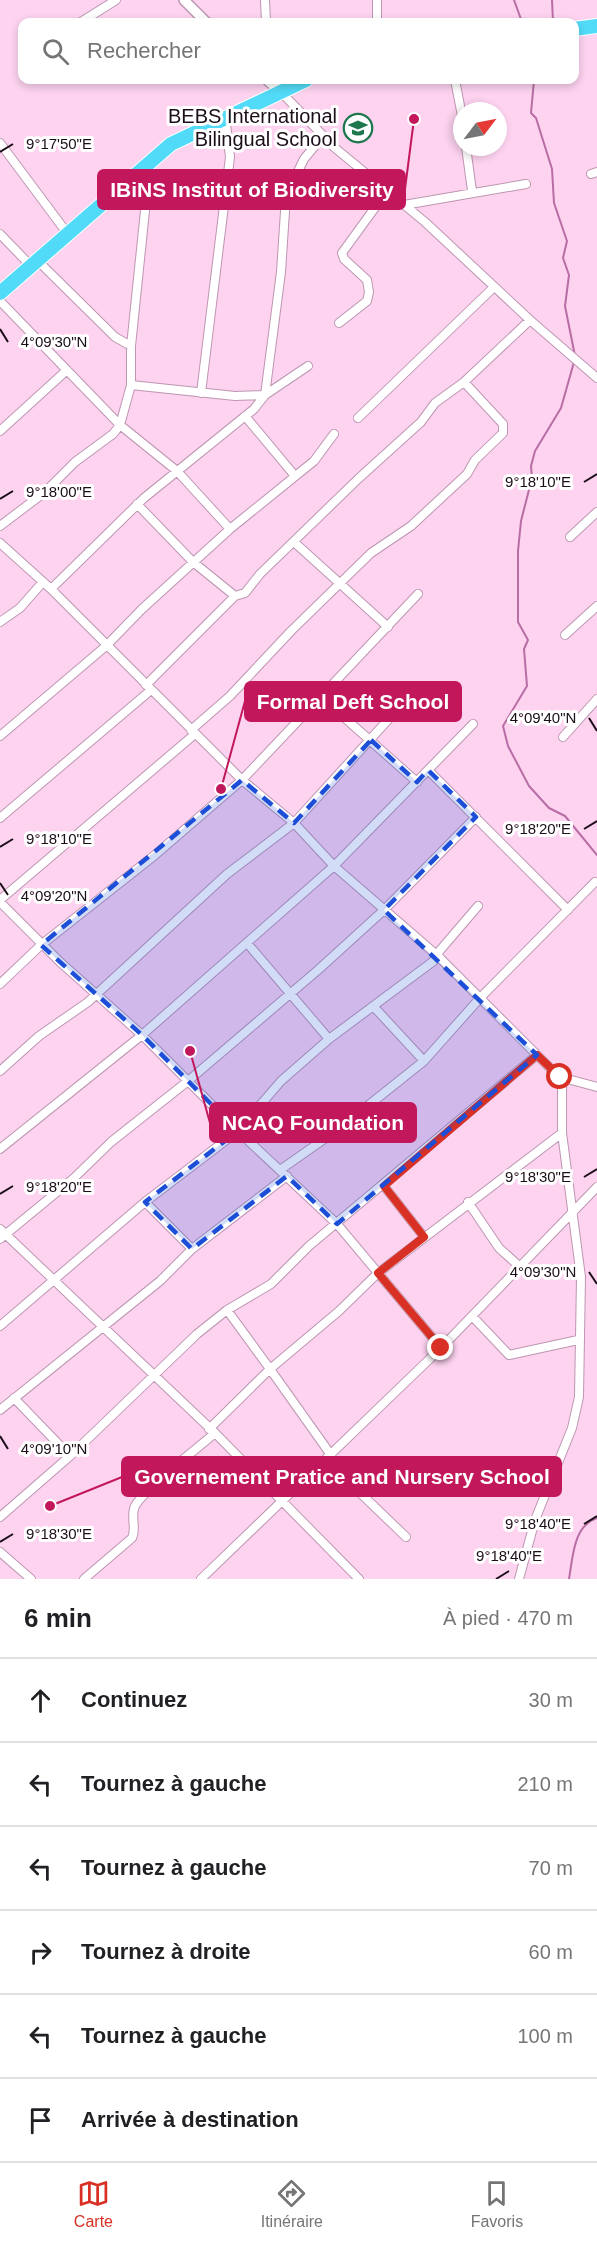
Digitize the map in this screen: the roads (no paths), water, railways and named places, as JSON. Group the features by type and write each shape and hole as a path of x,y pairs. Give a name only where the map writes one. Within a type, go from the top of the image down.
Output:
{"highway":[{"path":"579,28 597,26"},
{"path":"0,293 171,144 225,116 297,84"}],"street":[{"path":"87,18 116,0"},
{"path":"184,0 202,18"},
{"path":"265,0 266,18"},
{"path":"377,0 378,18"},
{"path":"272,84 323,136 404,205 597,378"},
{"path":"456,84 459,102"},
{"path":"201,393 230,157 225,116"},
{"path":"265,396 281,272 286,196 304,159 323,136"},
{"path":"0,143 67,233"},
{"path":"467,156 472,191"},
{"path":"0,526 51,487 75,462 113,434 120,425 131,386 131,346 146,201 136,173"},
{"path":"404,205 472,191 526,184"},
{"path":"339,323 367,302 369,296 367,280 344,259 342,253 387,191"},
{"path":"0,234 115,337 131,346"},
{"path":"358,418 494,287"},
{"path":"0,301 120,425 177,471 231,529"},
{"path":"0,818 148,688 235,596 249,589 260,574 358,479 421,422 432,406 464,382 530,320"},
{"path":"51,590 137,504 245,416 265,396 308,366"},
{"path":"0,431 67,370"},
{"path":"441,1348 337,1224 238,1131 142,1035 41,945 0,901 193,732 371,553 411,526 467,474 475,460 504,433 504,424 464,382"},
{"path":"131,386 265,396"},
{"path":"245,416 295,476"},
{"path":"0,736 106,646 231,529 314,461 334,434"},
{"path":"137,504 194,562 235,596"},
{"path":"570,537 597,512"},
{"path":"294,542 388,627"},
{"path":"0,543 51,590 242,780 294,823 334,866 437,956 560,1077 563,1084 562,1133 571,1215 581,1277 577,1410 554,1477 535,1520 519,1579"},
{"path":"0,622 20,608 42,583"},
{"path":"0,984 41,945 155,855 242,780 418,594"},
{"path":"565,635 596,608"},
{"path":"320,696 417,783"},
{"path":"0,1071 39,1036 88,1002 94,993 227,874 294,823 407,699"},
{"path":"563,737 597,699"},
{"path":"0,1149 142,1035 334,866 473,724"},
{"path":"428,771 568,910"},
{"path":"359,1579 212,1431 2,1234 74,1178 111,1142 292,994 384,910 476,817"},
{"path":"280,1170 340,1128 424,1061 480,998 595,882"},
{"path":"0,1326 145,1202 238,1131 281,1081 329,1039 437,956 478,906"},
{"path":"247,943 329,1039"},
{"path":"374,1006 424,1061"},
{"path":"0,1517 70,1456 153,1375 227,1310 271,1284 309,1246 384,1186 537,1055"},
{"path":"560,1077 597,1087"},
{"path":"84,1579 135,1534 132,1514 141,1498 212,1431 270,1369 339,1311 378,1273 468,1202 562,1133"},
{"path":"0,1410 100,1326 160,1281 192,1249 287,1176"},
{"path":"384,1186 424,1237"},
{"path":"201,1579 441,1348 597,1187"},
{"path":"145,1202 192,1249"},
{"path":"468,1202 499,1248 519,1266"},
{"path":"227,1310 270,1369 328,1457 406,1537"},
{"path":"472,1316 509,1355 579,1340"},
{"path":"14,1398 70,1456"},
{"path":"0,1552 29,1579"}],"waterway":[{"path":"514,0 521,18"},
{"path":"552,0 553,18"},
{"path":"534,84 531,113 536,118 552,169 554,203 567,241 563,258 569,275 565,306 575,356"},
{"path":"574,362 561,408 535,451 531,466 532,478 521,521 518,551 518,622 528,640 524,649 527,686 503,726 508,746 529,786 549,808 565,816 597,855"},
{"path":"569,1579 573,1552 579,1535 589,1522 597,1518"}],"place":[{"name":"IBiNS Institut of Biodiversity","path":"414,119"},
{"name":"BEBS International Bilingual School","path":"358,128"},
{"name":"Formal Deft School","path":"221,789"},
{"name":"NCAQ Foundation","path":"190,1051"},
{"name":"Governement Pratice and Nursery School","path":"50,1506"}]}
